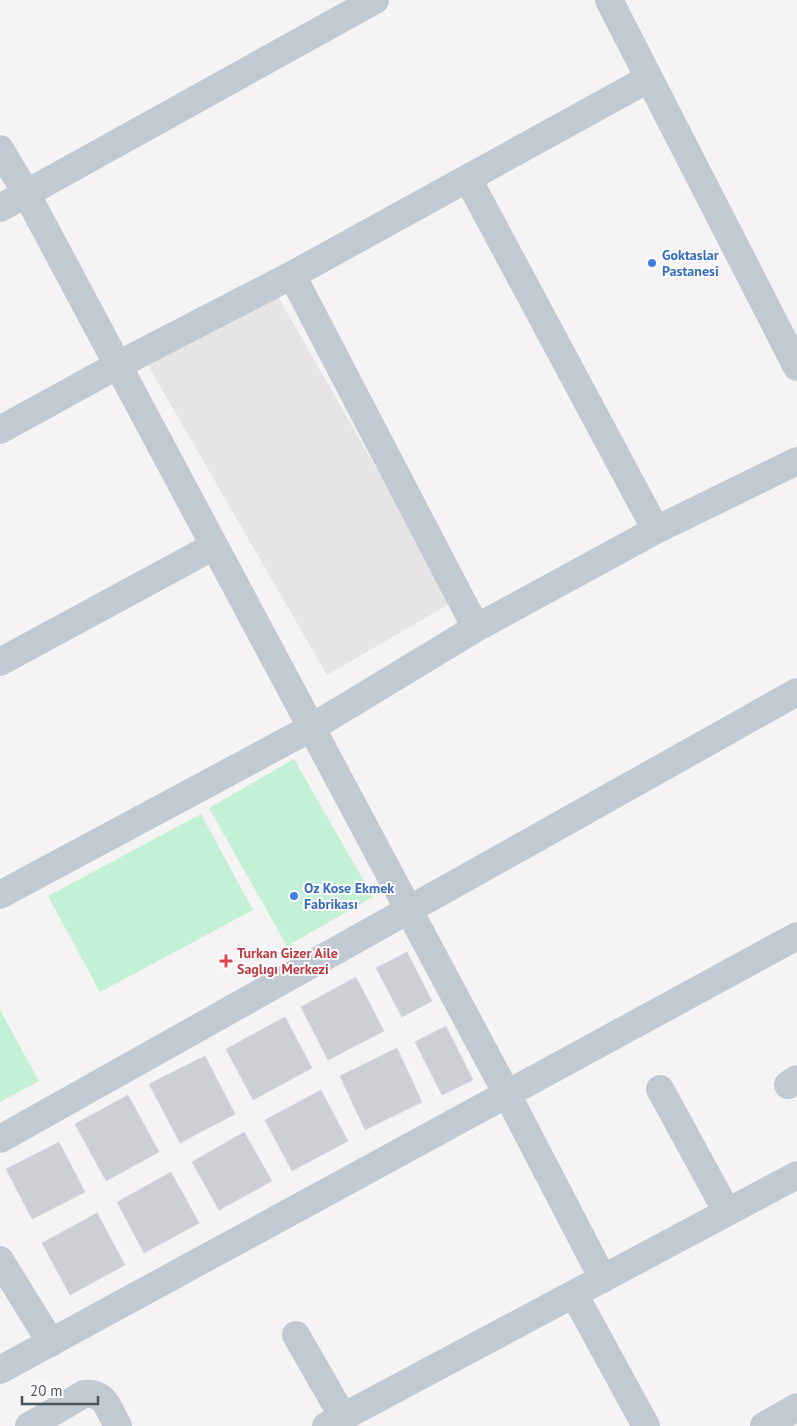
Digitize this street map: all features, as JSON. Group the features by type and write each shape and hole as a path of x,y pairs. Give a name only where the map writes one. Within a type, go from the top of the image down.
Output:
{"street":[{"path":"0,208 375,0"},
{"path":"609,0 797,367"},
{"path":"0,430 118,365 292,275 648,79"},
{"path":"0,149 118,365 507,1094 603,1278"},
{"path":"468,179 656,530"},
{"path":"292,275 476,628"},
{"path":"0,895 311,728 476,628 656,530 797,461"},
{"path":"0,662 214,546"},
{"path":"0,1139 797,692"},
{"path":"0,1370 797,936"},
{"path":"660,1090 727,1212"},
{"path":"296,1336 334,1421 797,1175"},
{"path":"0,1260 51,1342"},
{"path":"574,1294 646,1426"},
{"path":"29,1426 84,1394 93,1393 101,1397 118,1426"},
{"path":"764,1426 797,1407"}],"shaded area":[{"path":"269,281 453,602 327,675 142,355"}],"green space":[{"path":"294,759 373,897 287,946 209,808"},
{"path":"201,814 253,910 100,992 48,896"},
{"path":"0,1010 39,1081 0,1102"}],"building":[{"path":"407,952 432,1001 402,1017 376,968"},
{"path":"356,977 384,1031 328,1060 301,1007"},
{"path":"285,1017 312,1068 253,1100 226,1049"},
{"path":"446,1026 473,1080 442,1095 415,1042"},
{"path":"397,1048 422,1102 365,1130 340,1076"},
{"path":"205,1056 235,1114 180,1143 149,1084"},
{"path":"321,1090 348,1141 292,1171 265,1120"},
{"path":"128,1095 159,1152 106,1181 75,1124"},
{"path":"244,1132 272,1181 219,1210 192,1162"},
{"path":"59,1142 85,1192 32,1219 6,1169"},
{"path":"171,1172 199,1223 144,1253 117,1202"},
{"path":"97,1213 125,1265 70,1295 42,1243"}],"place":[{"name":"Goktaslar Pastanesi","path":"652,263"},
{"name":"Oz Kose Ekmek Fabrikası","path":"294,896"},
{"name":"Turkan Gizer Aile Saglıgı Merkezi","path":"226,961"}]}
